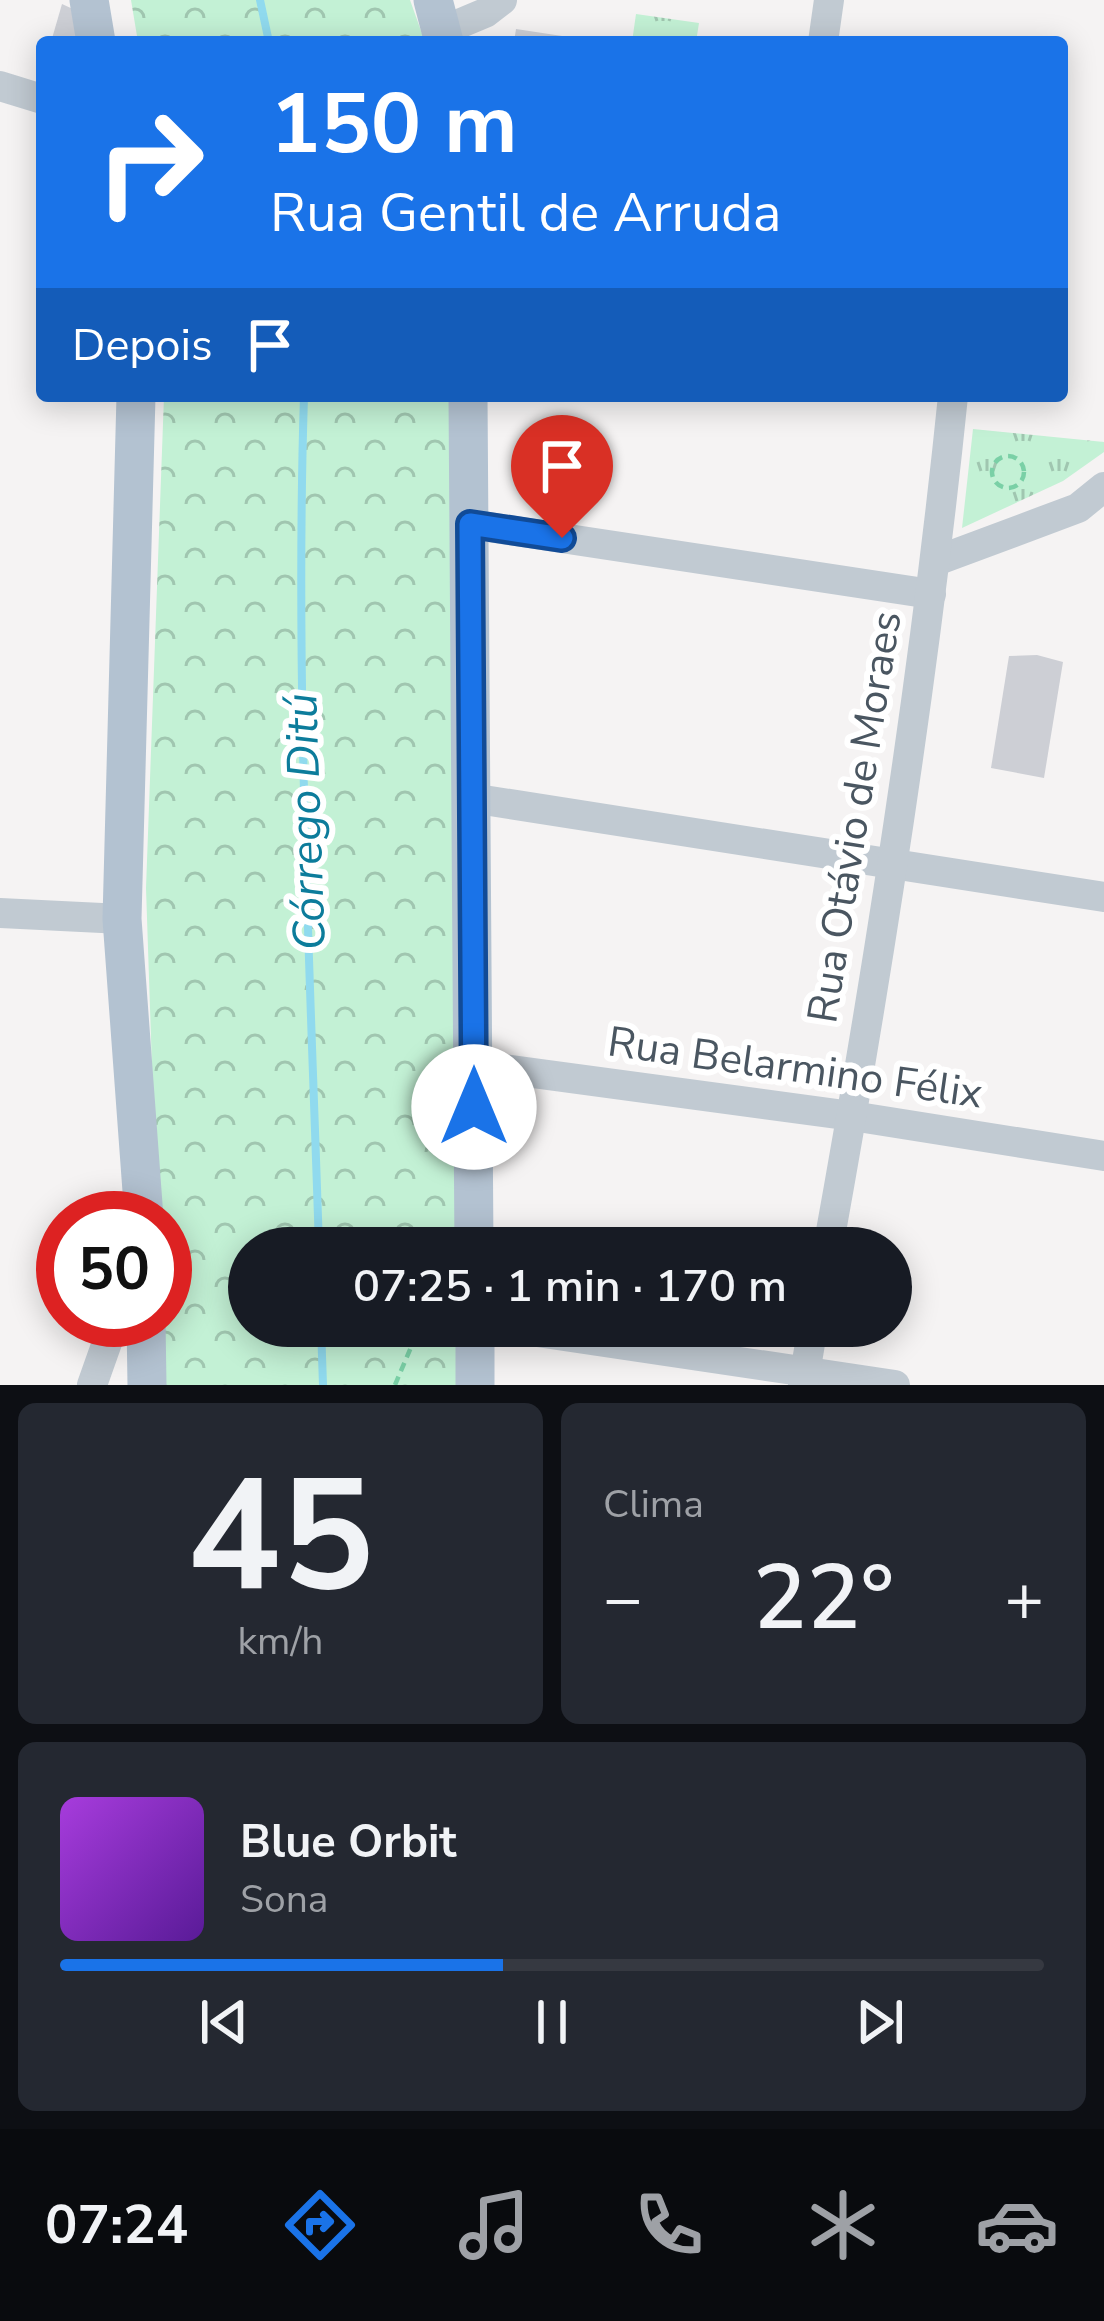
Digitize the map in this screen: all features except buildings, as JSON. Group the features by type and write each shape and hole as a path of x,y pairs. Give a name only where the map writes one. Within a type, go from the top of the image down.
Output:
{"main road":[{"path":"89,0 95,36"},
{"path":"136,402 122,919 141,1191"},
{"path":"468,402 475,1227"},
{"path":"146,1347 146,1385"},
{"path":"475,1347 476,1385"}],"street":[{"path":"440,24 485,13 502,0"},
{"path":"824,36 829,0"},
{"path":"0,86 36,97"},
{"name":"Rua Otávio de Moraes","path":"832,1227 936,561 951,402"},
{"path":"936,561 1078,508 1104,488"},
{"path":"470,524 931,594"},
{"path":"472,798 1104,897"},
{"path":"0,913 122,919"},
{"name":"Rua Belarmino Félix","path":"473,1065 852,1116 1104,1156"},
{"path":"92,1385 105,1347"},
{"path":"621,1347 804,1378 895,1385"},
{"path":"804,1378 809,1347"}],"path":[{"path":"1004,456 1020,460 1025,470 1022,481 1009,488 999,485 992,472 1004,456"},
{"path":"395,1385 411,1347"}],"green space":[{"path":"131,0 410,0 423,36 137,36"},
{"path":"636,14 699,23 697,36 633,36"},
{"path":"164,402 451,402 457,1227 228,1227 228,1347 460,1347 461,1385 156,1385 161,1347 192,1347 192,1191 156,1191 146,888"},
{"path":"973,429 1104,442 1104,452 1063,481 962,528"}],"waterway":[{"name":"Córrego Ditú","path":"260,0 268,36"},
{"name":"Córrego Ditú","path":"304,402 302,716 318,1227"},
{"name":"Córrego Ditú","path":"322,1347 323,1385"}],"route":[{"path":"474,1107 470,524 562,538"}]}
